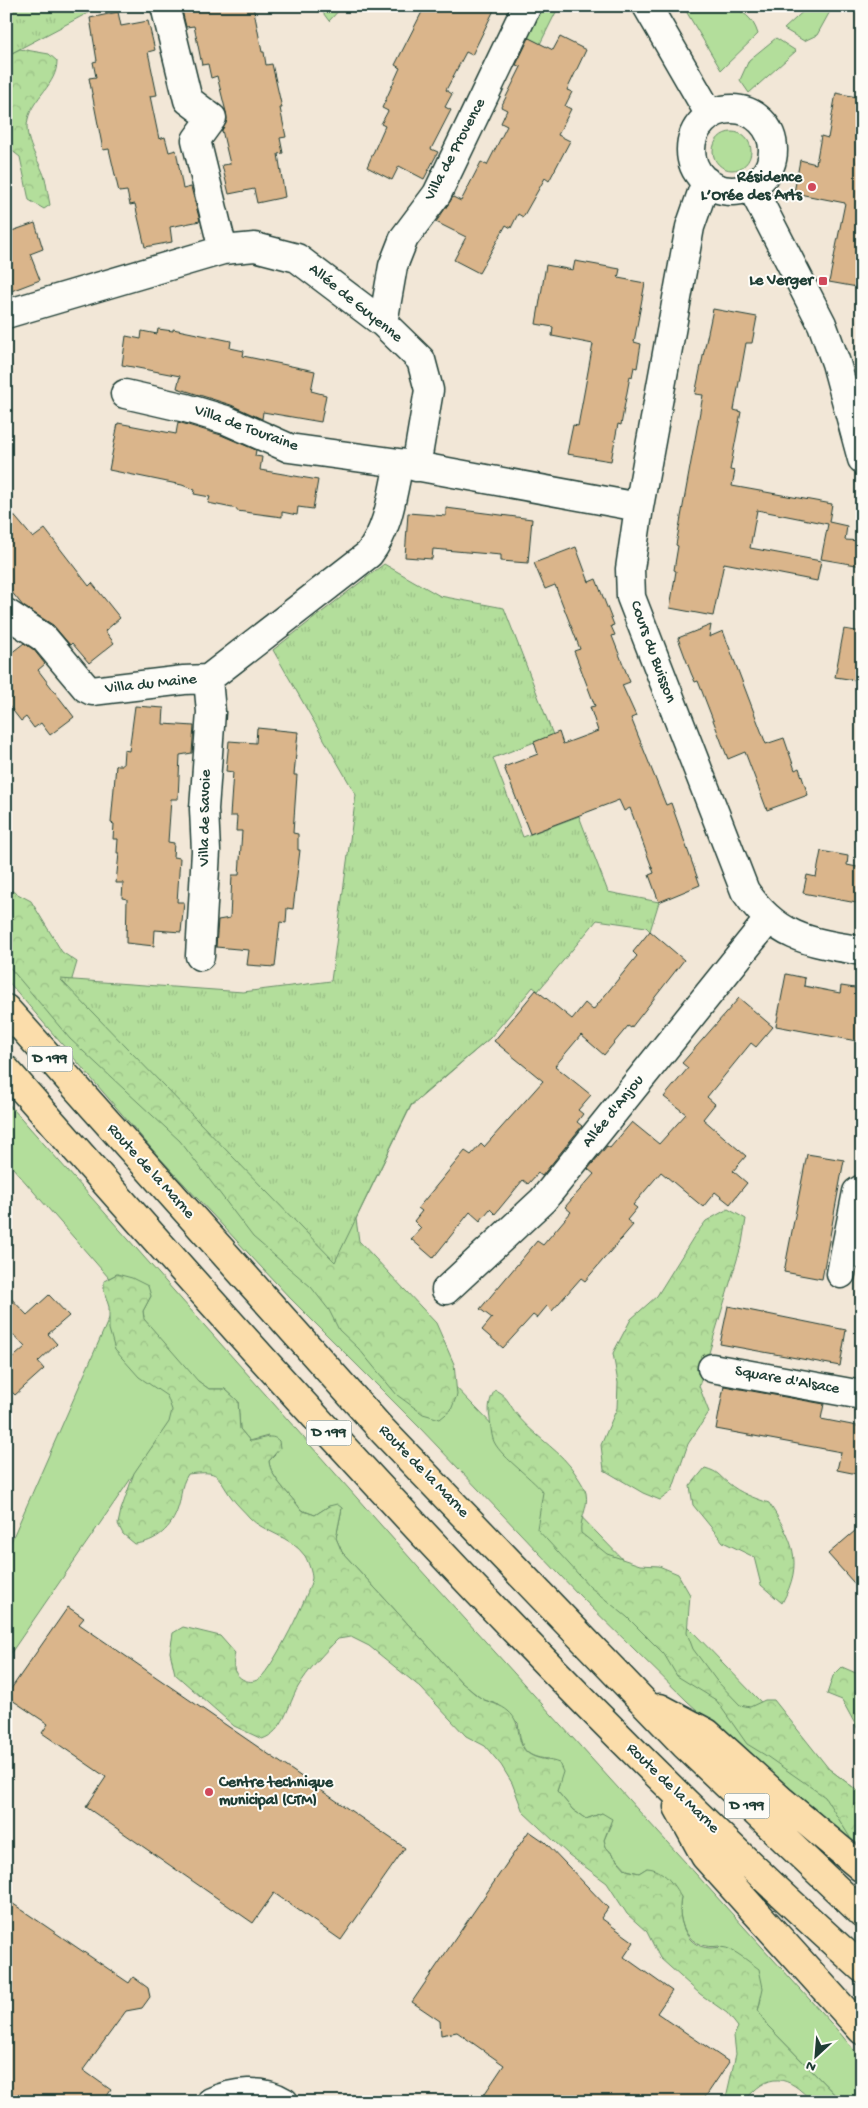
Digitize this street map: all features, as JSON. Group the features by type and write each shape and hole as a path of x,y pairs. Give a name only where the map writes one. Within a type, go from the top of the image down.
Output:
{"highway":[{"name":"Route de la Marne","path":"6,1009 383,1431 637,1695 746,1805 862,1913"},
{"name":"Route de la Marne","path":"6,1070 354,1459 485,1599 664,1784 862,1968"},
{"path":"637,1695 707,1733 782,1801 862,1868"},
{"path":"664,1784 705,1856 862,2030"}],"street":[{"path":"165,6 188,100 212,118 196,140 223,250"},
{"name":"Villa de Provence","path":"383,322 393,266 404,238 437,194 528,6"},
{"path":"647,6 710,115"},
{"path":"731,109 742,110 752,114 768,130 772,140 771,161 767,171 751,186 740,190 716,187 706,181 697,171 692,160 691,147 694,135 700,124 710,115 731,109"},
{"name":"Cours du Buisson","path":"706,181 690,227 639,508 630,569 631,597 736,872 745,891 768,920 783,930 806,939 862,951"},
{"path":"751,186 822,324 836,363 862,460"},
{"name":"Allée de Guyenne","path":"6,314 223,250 255,247 297,258 383,322 421,360 429,390 407,465 379,542 369,554 208,679"},
{"name":"Villa de Touraine","path":"125,394 186,408 226,420 288,448 407,465"},
{"path":"407,465 639,508"},
{"name":"Villa du Maine","path":"6,613 44,638 86,688 92,691 208,679"},
{"name":"Villa de Savoie","path":"200,956 206,851 204,809 211,712 208,679"},
{"name":"Allée d'Anjou","path":"446,1290 543,1200 768,920"},
{"path":"849,1260 857,1192 862,1189"},
{"name":"Square d'Alsace","path":"712,1368 862,1395"},
{"path":"211,2102 222,2097 243,2093 262,2094 284,2102"}],"green space":[{"path":"6,6 101,6 6,56"},
{"path":"318,6 343,6 329,21"},
{"path":"537,6 559,6 540,44 523,35"},
{"path":"683,6 717,6 738,10 753,23 758,34 721,70"},
{"path":"809,6 833,6 817,35 804,41 784,29"},
{"path":"776,38 796,51 749,93 740,80 749,60"},
{"path":"20,49 49,54 57,61 53,77 31,111 27,127 32,149 46,181 50,205 44,209 29,200 20,157 6,146 6,56"},
{"path":"732,132 745,138 751,151 745,164 732,170 719,164 713,151 719,138"},
{"path":"384,564 440,596 504,608 553,735 493,758 523,837 579,816 608,892 659,902 650,931 646,927 597,920 538,991 533,987 490,1038 411,1105 335,1262 60,979 243,992 331,981 356,795 273,650"},
{"path":"6,890 10,890 31,901 62,952 77,962 72,979 77,991 490,1038 411,1106 356,1219 359,1241 436,1323 454,1364 457,1395 451,1410 440,1419 423,1414 397,1395 359,1349 339,1330 329,1310 311,1287 253,1237 180,1141 70,1039 6,963"},
{"path":"6,923 817,1760 862,1794 862,1853 756,1764 687,1701 579,1595 419,1427 289,1297 158,1156 6,979"},
{"path":"6,1101 418,1567 839,2032 862,2060 862,2102 842,2102 767,2025 758,2011 761,1999 719,1946 700,1944 692,1940 687,1934 681,1917 681,1897 647,1868 639,1873 627,1870 606,1847 604,1840 611,1824 602,1813 586,1819 573,1810 557,1791 559,1785 548,1759 533,1756 524,1749 518,1723 499,1705 482,1699 462,1683 342,1552 336,1538 342,1508 329,1506 315,1515 301,1510 273,1474 269,1461 275,1455 268,1436 250,1441 240,1429 238,1401 225,1389 209,1389 198,1381 6,1660 6,1553 121,1291 144,1317 143,1311 151,1296 117,1274 109,1278 6,1160"},
{"path":"728,1209 746,1219 742,1243 699,1386 709,1412 688,1444 672,1491 660,1500 643,1493 604,1470 601,1445 617,1408 618,1383 613,1353 631,1319 657,1296 693,1238 706,1221"},
{"path":"117,1274 132,1278 148,1286 151,1296 143,1311 144,1319 198,1381 209,1389 225,1389 238,1401 240,1429 250,1441 273,1437 279,1441 280,1448 269,1461 270,1467 277,1480 301,1510 315,1515 329,1506 337,1504 342,1508 336,1538 342,1552 462,1683 484,1700 502,1707 513,1716 524,1750 536,1757 559,1763 563,1772 557,1791 573,1810 586,1819 602,1813 612,1819 604,1840 606,1847 626,1870 639,1873 647,1868 663,1874 681,1897 680,1914 684,1930 694,1943 710,1948 729,1949 759,1969 763,1988 758,2011 767,2025 842,2102 812,2102 795,2086 778,2080 761,2085 744,2102 725,2102 736,2054 734,2036 738,2027 727,2013 700,1994 660,1958 647,1932 627,1914 607,1883 569,1855 523,1812 512,1783 501,1765 485,1746 466,1736 420,1687 369,1646 351,1637 338,1639 316,1662 302,1681 276,1730 262,1739 234,1726 175,1674 170,1652 173,1633 183,1627 220,1636 235,1653 235,1672 241,1678 248,1681 260,1678 266,1672 290,1631 310,1587 312,1576 306,1558 299,1549 250,1518 234,1501 220,1479 212,1474 188,1474 183,1484 172,1522 162,1533 143,1543 135,1544 123,1534 118,1524 134,1473 169,1422 172,1410 167,1396 139,1377 115,1350 109,1329 109,1307 104,1291 104,1281"},
{"path":"495,1390 505,1397 521,1420 564,1459 581,1483 587,1498 581,1523 581,1533 607,1554 640,1565 659,1566 678,1574 690,1595 687,1633 693,1649 716,1680 740,1705 750,1707 765,1700 774,1700 829,1769 862,1794 862,1846 851,1839 825,1797 747,1744 716,1700 677,1676 664,1654 627,1617 590,1587 537,1529 543,1492 501,1452 493,1439 489,1411 490,1401"},
{"path":"705,1468 716,1472 733,1487 742,1492 769,1503 784,1528 793,1551 794,1563 793,1575 782,1603 761,1585 754,1557 723,1542 693,1505 690,1486"},
{"path":"842,1667 856,1673 862,1672 862,1737 842,1700 827,1694 833,1676"}],"building":[{"path":"181,6 253,6 262,52 264,52 266,65 272,64 282,108 280,108 286,137 280,138 283,153 278,154 285,197 257,203 254,189 229,194 222,165 230,164 222,130 227,120 217,76 211,78 208,64 202,65 194,26 186,27"},
{"path":"425,6 496,6 472,55 466,52 446,90 452,94 445,107 451,110 431,149 438,152 424,179 399,166 392,180 367,167 385,126 381,124 388,111 382,108 400,68 395,65"},
{"path":"118,12 121,26 148,21 155,50 148,52 157,95 150,96 159,139 165,137 169,152 176,150 183,189 191,187 200,221 170,227 172,242 145,247 135,204 130,205 127,191 119,192 109,149 103,150 89,78 96,77 93,62 97,61 90,18"},
{"path":"560,37 586,50 567,90 572,92 565,106 571,109 558,135 570,141 549,181 545,178 523,217 518,214 511,228 506,225 479,273 454,260 466,237 436,222 453,197 461,201 481,162 487,165 507,126 501,123 507,110 501,107 521,67 516,65 529,38 553,50"},
{"name":"Résidence L’Orée des Arts","path":"836,93 862,98 862,260 857,287 829,282 845,203 794,193 800,160 816,164 821,136 828,138"},
{"path":"35,223 43,249 30,254 40,280 6,293 6,233"},
{"path":"575,261 620,269 618,278 645,283 634,342 641,344 637,368 634,367 632,377 630,376 621,425 618,424 611,461 567,454 573,425 578,426 593,344 552,336 553,327 536,324 546,265 573,270"},
{"path":"713,309 757,317 752,343 746,343 734,410 741,412 730,470 735,471 732,486 832,504 829,522 847,526 845,540 862,541 862,566 821,559 828,524 757,510 750,548 821,561 817,581 724,563 713,616 670,608 676,571 674,570 678,546 676,545 703,395 695,394"},
{"path":"158,329 173,331 173,329 231,341 230,348 244,351 243,356 315,371 311,391 326,395 321,422 263,412 262,419 231,405 177,388 180,376 122,365 126,336 141,339 142,331 157,334"},
{"path":"178,422 221,435 256,450 255,456 262,457 260,470 318,480 313,509 298,507 297,515 282,512 282,517 237,511 237,509 208,503 210,497 194,494 195,490 182,485 109,470 118,423 176,434"},
{"path":"6,506 33,538 45,529 89,586 92,583 120,618 105,631 114,643 89,663 53,625 23,606 6,585"},
{"path":"446,508 532,519 528,563 501,561 501,555 433,549 432,559 405,557 408,513 446,516"},
{"path":"576,547 589,582 596,579 614,625 611,626 615,635 612,636 630,682 622,685 636,716 631,718 666,805 671,803 700,885 659,902 649,875 654,873 630,808 624,811 619,800 530,834 504,767 538,754 534,742 559,732 563,744 598,731 590,707 595,706 574,651 580,649 555,585 545,589 534,563"},
{"path":"711,625 709,637 723,631 766,744 784,738 795,770 799,768 808,795 767,810 745,752 728,759 698,681 695,682 678,638"},
{"path":"844,629 862,632 862,681 835,677"},
{"path":"24,643 34,650 45,664 38,670 74,717 50,735 41,723 34,728 26,717 21,721 6,702 6,657"},
{"path":"135,706 164,708 163,724 194,726 192,753 180,755 178,799 171,799 168,842 174,843 173,857 180,858 177,902 184,902 181,932 155,930 154,946 126,943 127,899 122,898 123,883 116,883 119,853 117,853 118,839 113,839 114,824 111,823 116,765 123,765 124,750 129,751"},
{"path":"257,728 298,732 294,775 297,775 293,833 298,834 298,850 300,850 293,909 287,908 286,923 280,922 275,967 247,965 249,950 216,947 218,920 230,918 232,875 239,875 242,831 236,831 237,816 230,816 233,772 226,771 229,741 256,743"},
{"path":"821,851 848,856 847,865 862,868 862,904 803,893 807,875 816,877"},
{"path":"650,931 684,960 631,1028 628,1026 604,1055 581,1035 555,1066 591,1095 578,1110 583,1114 577,1122 582,1126 542,1176 538,1173 528,1184 523,1180 495,1214 490,1209 480,1221 470,1212 433,1258 411,1239 421,1228 414,1221 422,1211 418,1208 465,1151 471,1155 481,1144 484,1147 543,1081 494,1041 536,990 572,1019 585,1003 593,1010 637,956 633,952"},
{"path":"786,974 805,978 804,986 840,993 841,986 862,989 862,1042 776,1026"},
{"path":"739,998 773,1027 756,1047 751,1043 707,1097 715,1104 703,1119 746,1156 733,1171 747,1183 730,1204 715,1192 703,1207 661,1172 633,1205 637,1208 627,1220 633,1225 585,1281 581,1278 552,1311 547,1306 537,1318 533,1315 503,1348 482,1330 492,1318 480,1309 537,1241 543,1245 571,1212 565,1207 594,1174 588,1169 607,1146 610,1148 632,1122 659,1144 686,1114 664,1097 688,1068 682,1063"},
{"path":"807,1154 844,1160 822,1279 784,1272"},
{"path":"6,1293 27,1315 49,1295 69,1316 48,1334 57,1344 38,1362 44,1369 15,1395 6,1386 6,1364 25,1347 6,1327"},
{"path":"728,1306 846,1330 840,1366 720,1344"},
{"path":"724,1386 824,1404 821,1419 862,1427 862,1475 837,1470 841,1452 716,1429"},
{"path":"862,1525 862,1592 828,1554"},
{"name":"Centre technique municipal (CTM)","path":"68,1607 84,1618 79,1624 405,1848 341,1940 274,1893 253,1923 86,1807 106,1777 42,1733 48,1724 6,1696"},
{"path":"529,1831 545,1842 608,1908 601,1918 634,1942 624,1957 672,1991 657,2013 729,2062 702,2102 479,2102 504,2065 457,2032 441,2035 440,2021 412,2002"},
{"path":"6,1899 129,1983 133,1977 148,1988 150,1997 142,2008 126,2011 83,2070 111,2090 103,2102 6,2102"}],"place":[{"name":"Résidence L’Orée des Arts","path":"812,187"},
{"name":"Le Verger","path":"823,281"},
{"name":"Centre technique municipal (CTM)","path":"209,1792"}]}
